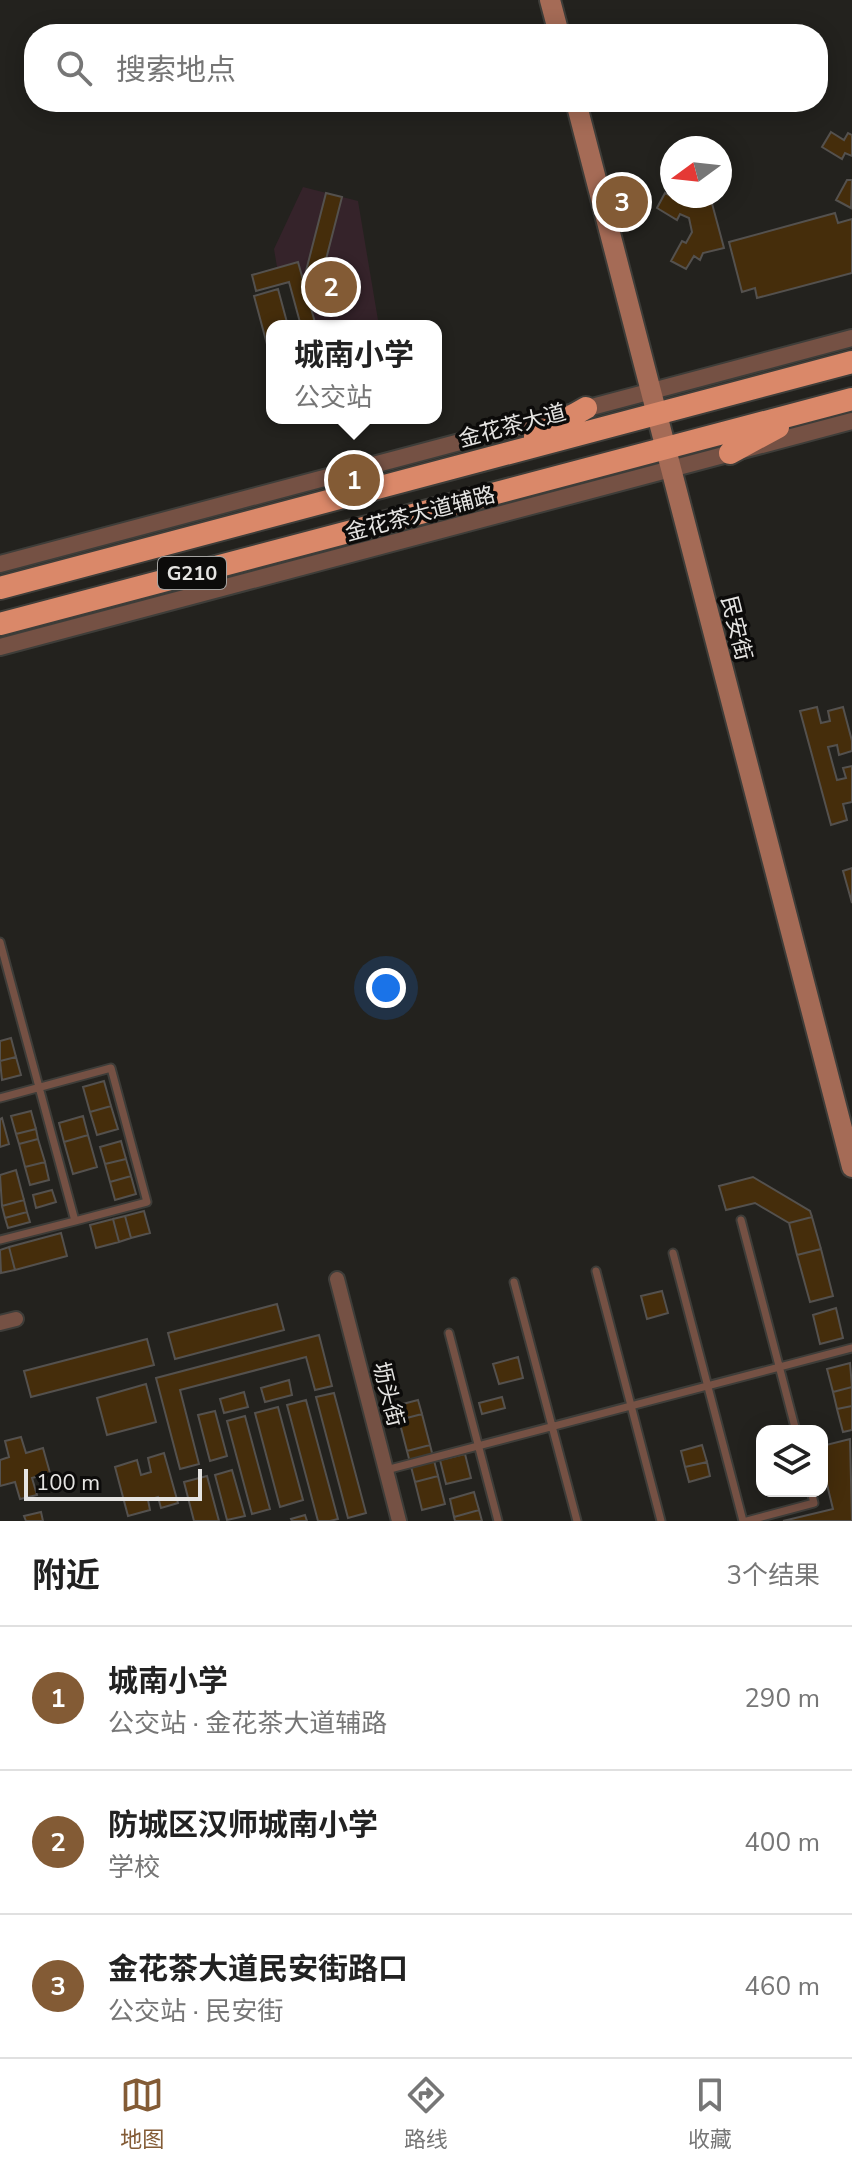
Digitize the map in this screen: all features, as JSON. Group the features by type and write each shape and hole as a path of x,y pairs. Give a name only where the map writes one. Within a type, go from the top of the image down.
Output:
{"highway":[{"name":"金花茶大道","path":"0,588 852,362"},
{"name":"G210","path":"0,624 669,458 810,410 852,399"},
{"path":"506,454 586,408"},
{"path":"730,453 810,410"}],"main road":[{"path":"550,0 556,24"},
{"name":"民安街","path":"579,112 852,1167"}],"street":[{"path":"0,564 852,338"},
{"name":"金花茶大道辅路","path":"0,647 669,458 730,453 852,421"},
{"name":"坜头街","path":"337,1279 399,1521"},
{"path":"0,1323 16,1319"}],"lane":[{"path":"0,942 75,1221"},
{"path":"0,1098 111,1068 147,1202 0,1240"},
{"path":"741,1220 794,1425"},
{"path":"673,1253 745,1521 814,1503 812,1497"},
{"path":"596,1271 661,1521"},
{"path":"514,1282 577,1521"},
{"path":"449,1333 498,1521"},
{"path":"386,1470 852,1348"}],"shaded area":[{"path":"303,187 358,201 378,320 299,320 289,283 256,291 252,275 277,267 274,249"}],"building":[{"path":"831,132 844,140 848,133 852,135 852,156 845,153 842,159 822,147"},
{"path":"847,180 852,180 851,208 836,200"},
{"path":"326,193 342,197 322,275 306,271"},
{"path":"660,202 660,208 713,208 724,248 703,253 700,260 694,256 686,269 671,261 682,241 686,243 692,232 689,218 680,214 677,220 657,208"},
{"path":"835,213 838,223 852,219 852,273 757,298 755,288 742,292 729,242"},
{"path":"298,262 314,320 299,320 289,282 256,291 252,275"},
{"path":"278,289 286,320 266,320 266,341 254,296"},
{"path":"817,707 821,723 830,721 828,711 843,707 852,741 852,751 839,755 837,745 828,747 837,780 846,778 843,768 852,766 852,802 843,804 847,820 831,825 800,711"},
{"path":"852,868 852,903 843,871"},
{"path":"11,1038 16,1057 0,1061 0,1041"},
{"path":"16,1057 21,1075 2,1080 0,1061"},
{"path":"104,1081 111,1106 90,1112 83,1087"},
{"path":"111,1106 118,1129 97,1135 90,1112"},
{"path":"31,1111 36,1129 16,1134 11,1116"},
{"path":"83,1116 88,1135 64,1142 59,1123"},
{"path":"0,1119 9,1144 0,1147"},
{"path":"36,1129 38,1139 19,1144 16,1134"},
{"path":"88,1135 97,1167 73,1174 64,1142"},
{"path":"38,1139 45,1162 25,1167 19,1144"},
{"path":"121,1141 126,1159 105,1164 100,1147"},
{"path":"126,1159 131,1176 110,1182 105,1164"},
{"path":"45,1162 49,1180 30,1185 25,1167"},
{"path":"16,1170 24,1200 2,1206 0,1175"},
{"path":"131,1176 136,1194 115,1200 110,1182"},
{"path":"753,1177 810,1211 812,1217 789,1223 755,1203 726,1210 719,1186"},
{"path":"52,1190 56,1202 36,1208 33,1195"},
{"path":"24,1200 27,1212 5,1218 2,1206"},
{"path":"144,1211 150,1233 131,1238 125,1216"},
{"path":"27,1212 30,1222 8,1228 5,1218"},
{"path":"125,1216 131,1238 119,1242 113,1219"},
{"path":"812,1217 821,1249 797,1255 789,1223"},
{"path":"113,1219 119,1242 96,1248 90,1225"},
{"path":"61,1233 67,1256 15,1270 9,1247"},
{"path":"9,1247 15,1270 1,1273 0,1250"},
{"path":"821,1249 833,1296 810,1302 797,1255"},
{"path":"662,1291 668,1313 647,1319 641,1296"},
{"path":"277,1304 284,1330 175,1359 168,1333"},
{"path":"836,1308 843,1338 820,1344 813,1315"},
{"path":"319,1335 332,1386 315,1390 306,1357 180,1390 199,1464 180,1469 156,1378"},
{"path":"147,1339 154,1365 31,1397 24,1371"},
{"path":"518,1357 523,1378 499,1384 493,1364"},
{"path":"850,1363 852,1387 833,1392 827,1369"},
{"path":"289,1380 292,1395 265,1402 261,1388"},
{"path":"146,1384 156,1422 107,1435 97,1398"},
{"path":"852,1387 852,1406 837,1409 833,1392"},
{"path":"244,1392 248,1407 224,1413 220,1399"},
{"path":"334,1393 366,1513 348,1518 316,1397"},
{"path":"502,1397 505,1408 482,1414 479,1403"},
{"path":"306,1400 338,1519 330,1521 318,1521 287,1405"},
{"path":"418,1400 422,1414 399,1420 395,1406"},
{"path":"852,1406 852,1430 843,1432 837,1409"},
{"path":"278,1407 303,1500 280,1507 255,1413"},
{"path":"215,1411 227,1456 210,1461 198,1415"},
{"path":"422,1414 430,1445 407,1451 399,1420"},
{"path":"245,1416 270,1509 252,1514 227,1421"},
{"path":"21,1437 26,1453 43,1448 50,1473 32,1478 37,1495 20,1499 15,1482 0,1486 0,1460 9,1457 5,1441"},
{"path":"850,1439 852,1521 783,1521 833,1509 828,1489 828,1444"},
{"path":"430,1445 438,1476 415,1482 407,1451"},
{"path":"702,1445 707,1462 685,1467 681,1451"},
{"path":"164,1453 178,1503 161,1508 158,1497 148,1500 150,1510 128,1516 115,1467 137,1460 141,1475 151,1472 148,1458"},
{"path":"465,1454 471,1478 446,1484 440,1460"},
{"path":"707,1462 710,1476 689,1482 685,1467"},
{"path":"232,1470 245,1516 227,1520 215,1475"},
{"path":"207,1476 219,1521 194,1521 184,1482"},
{"path":"438,1476 445,1504 422,1510 415,1482"},
{"path":"474,1492 479,1510 454,1517 450,1499"},
{"path":"479,1510 482,1521 455,1521 454,1517"},
{"path":"41,1512 43,1521 26,1521 24,1516"},
{"path":"305,1515 307,1521 291,1519"}],"place":[{"name":"金花茶大道民安街路口","path":"622,202"},
{"name":"防城区汉师城南小学","path":"331,287"},
{"name":"城南小学","path":"354,480"}]}
